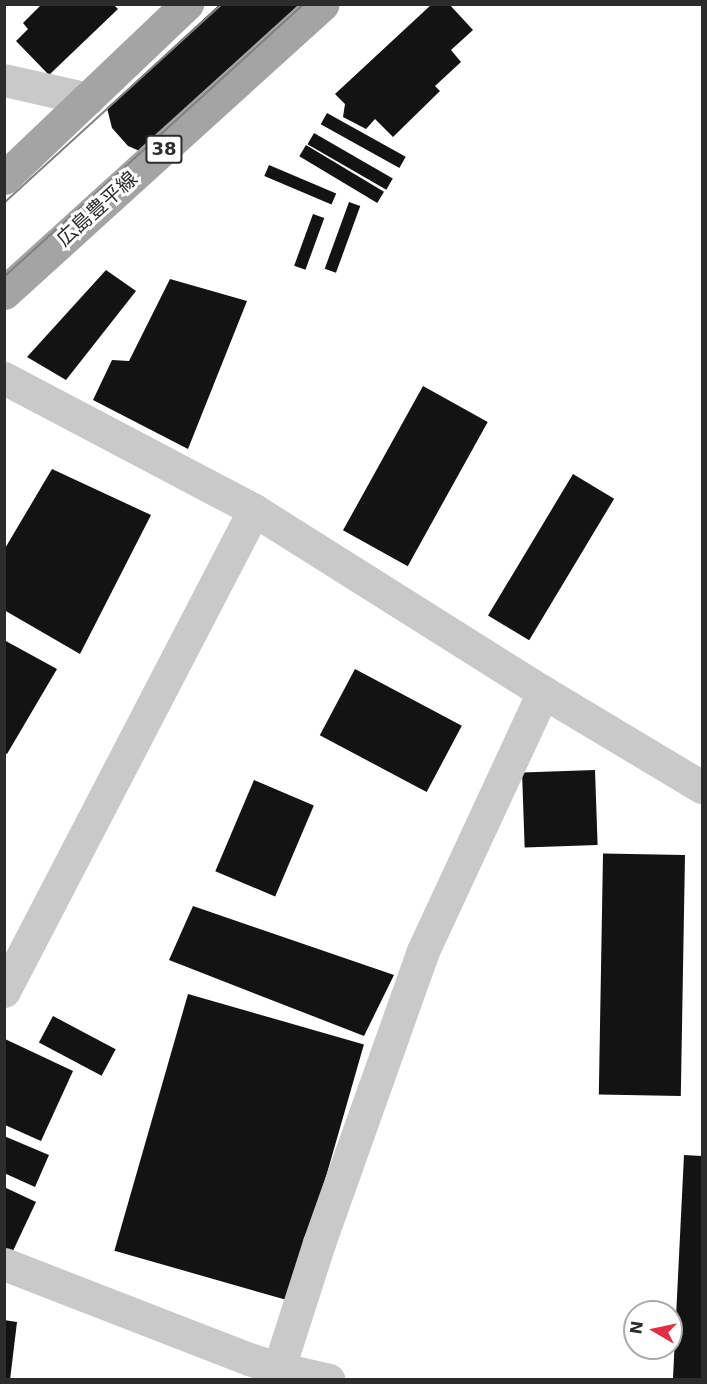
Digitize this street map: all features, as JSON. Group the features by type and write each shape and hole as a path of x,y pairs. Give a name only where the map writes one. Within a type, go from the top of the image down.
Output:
{"main road":[{"path":"4,178 187,4"},
{"name":"広島豊平線","path":"4,293 323,4"}],"street":[{"path":"4,80 88,99"},
{"path":"4,378 254,510 543,692 702,787"},
{"path":"4,991 254,510"},
{"path":"276,1374 422,953 543,692"},
{"path":"4,1264 276,1374 329,1380"}],"building":[{"path":"42,4 113,4 118,9 49,75 16,41 28,29 23,23"},
{"path":"220,4 315,4 149,155 128,146 112,128 107,108"},
{"path":"432,4 449,4 473,30 451,50 461,62 435,86 440,91 393,137 375,119 366,129 343,117 345,104 335,94"},
{"path":"327,113 406,157 399,168 321,124"},
{"path":"314,133 393,178 386,190 308,144"},
{"path":"306,145 384,192 377,203 299,156"},
{"path":"269,165 336,194 332,205 264,176"},
{"path":"349,202 360,206 336,273 325,269"},
{"path":"313,214 324,218 305,270 294,266"},
{"path":"106,270 136,291 66,380 27,357"},
{"path":"170,279 247,301 188,449 93,400 112,360 129,361"},
{"path":"423,386 488,422 408,566 343,530"},
{"path":"52,469 151,515 80,654 4,610 4,550"},
{"path":"573,474 614,499 529,640 488,615"},
{"path":"4,640 57,669 7,754 4,753"},
{"path":"355,669 462,726 427,792 320,735"},
{"path":"595,770 598,845 525,848 522,773"},
{"path":"254,780 314,805 275,897 215,871"},
{"path":"603,854 685,855 681,1096 599,1095"},
{"path":"193,906 394,975 364,1036 169,960"},
{"path":"188,994 364,1044 290,1301 114,1251"},
{"path":"53,1016 116,1049 102,1076 39,1042"},
{"path":"5,1039 73,1071 41,1141 5,1125"},
{"path":"4,1136 49,1155 35,1187 4,1173"},
{"path":"684,1155 702,1156 702,1380 673,1378 674,1360 683,1360 683,1300 677,1300"},
{"path":"4,1187 36,1202 12,1253 4,1250"},
{"path":"4,1320 17,1322 10,1380 4,1380"}],"tram line":[{"path":"4,203 222,4"},
{"path":"4,277 304,4"}]}
